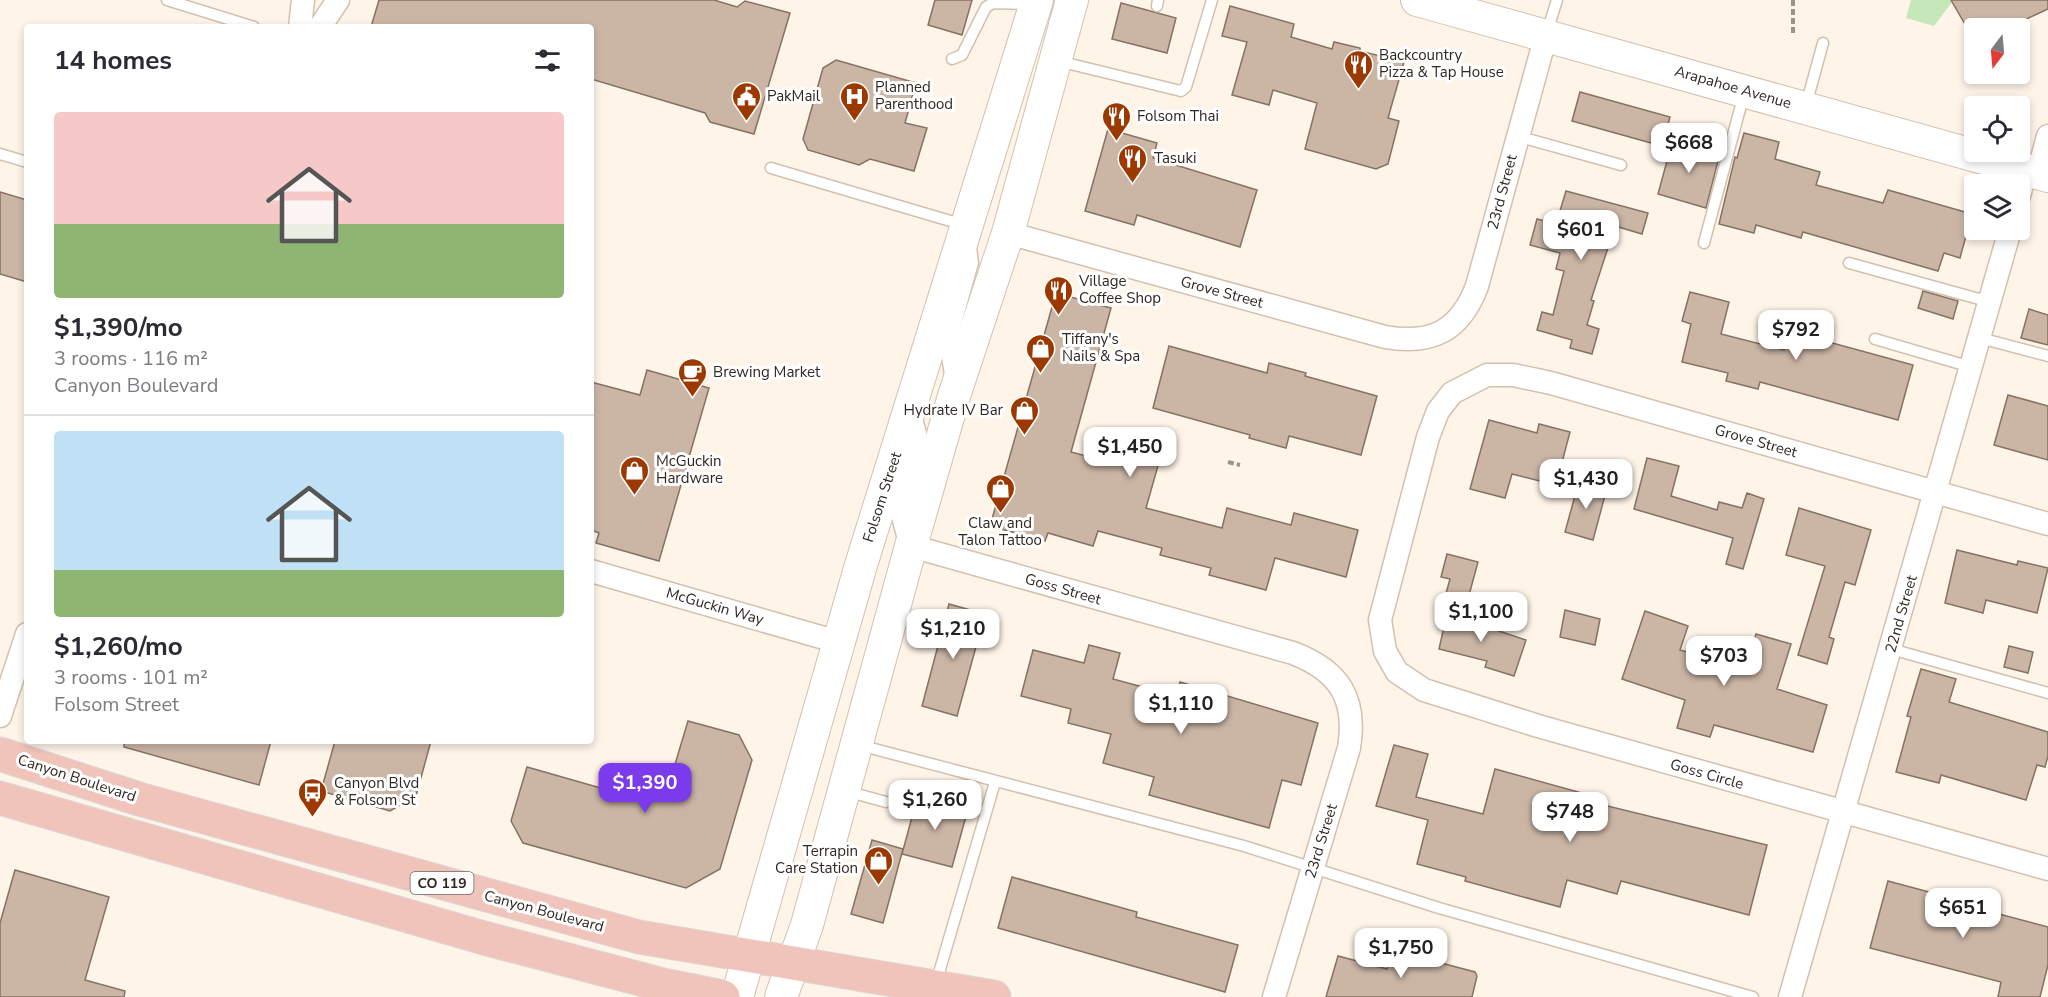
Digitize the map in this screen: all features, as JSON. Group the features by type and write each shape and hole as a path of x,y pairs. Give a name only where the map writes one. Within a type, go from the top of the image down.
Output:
{"main road":[{"path":"781,997 807,925 911,546 954,396 1008,233 1072,0"},
{"name":"Arapahoe Avenue","path":"1422,1 1805,108 2033,179"},
{"name":"Folsom Street","path":"737,997 838,642 1036,2"},
{"name":"Canyon Boulevard","path":"0,754 139,799 639,937 994,997"},
{"path":"0,798 474,935 663,985 723,997"}],"street":[{"path":"300,24 303,0"},
{"path":"322,24 338,0"},
{"name":"23rd Street","path":"1437,335 1457,322 1471,302 1546,35"},
{"path":"2033,179 2048,136"},
{"name":"Grove Street","path":"1008,233 1385,337 1407,340 1437,335"},
{"name":"22nd Street","path":"1790,997 2007,240"},
{"name":"Grove Street","path":"1384,649 1380,620 1428,437 1443,402 1463,386 1496,374 1551,383 2048,524"},
{"path":"909,412 918,445 902,513 911,546"},
{"name":"Goss Street","path":"911,546 1293,652 1323,668 1340,686"},
{"name":"McGuckin Way","path":"594,572 838,642"},
{"path":"0,716 24,643"},
{"name":"Goss Circle","path":"1384,649 1397,672 1424,690 1538,726 2048,869"},
{"name":"23rd Street","path":"1274,997 1349,748 1352,725 1345,693 1340,686"}],"lane":[{"path":"167,0 244,24"},
{"path":"1055,61 1181,91 1186,87 1212,0"},
{"path":"1546,35 1557,0"},
{"path":"952,59 962,55 986,7 993,3 1036,2"},
{"path":"1805,108 1823,43"},
{"path":"1704,243 1745,91"},
{"path":"1517,136 1621,165"},
{"path":"0,153 24,161"},
{"path":"771,168 967,226 974,263 947,356 954,396"},
{"path":"1849,263 1989,302"},
{"path":"1980,338 2048,356"},
{"path":"1875,339 1971,367"},
{"path":"1891,649 2048,693"},
{"path":"857,744 1313,867 1439,908 1753,997"},
{"path":"935,987 995,782"},
{"path":"844,790 886,802"}],"path":[{"path":"1793,0 1793,35"},
{"path":"1228,462 1240,465"}],"green space":[{"path":"1911,0 1951,0 1952,2 1934,26 1906,18"}],"building":[{"path":"379,0 714,0 737,7 745,1 790,13 754,134 710,122 705,113 594,80 594,24 372,24"},
{"path":"935,0 972,0 962,35 928,25"},
{"path":"1951,0 2048,0 2048,9 2028,18 1964,18 1964,23"},
{"path":"1121,3 1176,18 1167,53 1112,39"},
{"path":"1230,6 1294,24 1291,37 1332,49 1334,42 1404,62 1388,118 1399,121 1388,164 1376,169 1305,149 1317,103 1273,90 1269,105 1232,95 1247,42 1222,36"},
{"path":"836,60 916,83 905,123 927,128 914,171 870,159 859,165 808,150 803,139 823,68"},
{"path":"1580,92 1670,117 1662,146 1572,121"},
{"path":"1108,129 1157,143 1153,158 1257,190 1240,247 1137,215 1134,225 1085,211"},
{"path":"1744,133 1779,142 1775,159 1820,172 1816,185 1883,203 1888,190 1964,212 1965,240 1960,258 1944,253 1938,271 1803,232 1801,238 1756,225 1754,233 1719,224 1735,157 1737,158"},
{"path":"1673,139 1720,153 1706,208 1658,194"},
{"path":"1566,191 1648,213 1642,234 1615,226 1591,300 1594,301 1587,325 1599,329 1592,354 1570,348 1572,340 1537,330 1542,312 1553,315 1564,271 1556,269 1560,253 1530,245 1537,219 1556,224"},
{"path":"0,192 24,199 24,281 0,274"},
{"path":"1923,291 1958,301 1953,319 1918,308"},
{"path":"1690,292 1729,302 1721,334 1784,350 1795,311 1831,320 1825,341 1913,365 1898,420 1760,382 1758,389 1726,381 1728,373 1682,362 1691,324 1682,321"},
{"path":"1056,293 1111,308 1071,452 1124,466 1129,446 1161,455 1146,508 1222,528 1227,508 1291,525 1294,513 1358,530 1346,577 1275,558 1266,590 1209,575 1211,568 1160,555 1162,548 1098,531 1093,546 1048,533 1045,541 990,526"},
{"path":"2029,309 2048,315 2048,345 2021,338"},
{"path":"1169,346 1267,373 1269,363 1306,373 1305,376 1377,396 1361,455 1289,436 1286,448 1249,438 1250,435 1153,408"},
{"name":"McGuckin Hardware","path":"647,370 709,388 659,561 596,543 599,533 594,531 594,383 640,395"},
{"path":"2008,395 2048,406 2048,460 1994,445"},
{"path":"1489,420 1537,433 1539,424 1570,432 1556,485 1512,474 1505,498 1470,489"},
{"path":"1647,458 1679,466 1671,496 1717,510 1719,502 1742,508 1747,493 1764,499 1743,569 1726,564 1733,538 1634,509"},
{"path":"1579,481 1607,488 1593,540 1565,532"},
{"path":"1799,508 1871,530 1855,585 1845,582 1829,637 1834,639 1827,664 1798,655 1825,566 1786,555"},
{"path":"1957,550 2017,565 2018,561 2048,568 2037,613 1986,600 1983,613 1945,603"},
{"path":"1447,554 1478,562 1465,610 1443,604 1450,579 1441,577"},
{"path":"949,604 985,614 957,716 922,706"},
{"path":"1448,609 1479,617 1478,624 1526,640 1514,676 1485,667 1487,661 1439,649"},
{"path":"1565,610 1600,619 1595,645 1560,637"},
{"path":"1645,611 1688,626 1680,650 1746,669 1756,634 1791,644 1777,689 1827,705 1813,752 1714,725 1710,737 1677,728 1685,700 1622,679"},
{"path":"1089,645 1120,653 1113,679 1176,696 1180,682 1318,723 1301,785 1282,780 1269,828 1149,795 1154,777 1103,763 1111,734 1068,723 1071,709 1021,696 1033,650 1084,663"},
{"path":"2009,646 2033,652 2028,673 2004,667"},
{"path":"1921,669 1956,679 1949,702 2048,732 2048,756 2045,767 2037,765 2026,800 1941,775 1939,783 1896,772 1911,717 1907,716"},
{"path":"688,721 739,735 752,760 720,869 686,888 523,843 511,821 527,767 646,801 667,791"},
{"path":"124,744 270,744 259,785 124,747"},
{"path":"334,744 430,744 416,796 390,811 321,791"},
{"path":"1394,745 1428,754 1416,797 1483,814 1495,769 1589,795 1587,801 1767,845 1749,915 1621,881 1617,894 1567,880 1560,907 1465,881 1466,877 1417,864 1428,820 1376,806"},
{"path":"918,795 968,809 952,867 902,854"},
{"path":"872,840 903,849 883,923 851,914"},
{"path":"15,870 109,897 85,980 125,991 124,997 0,997 0,923"},
{"path":"1012,877 1137,912 1136,917 1238,945 1225,992 998,928"},
{"path":"1888,881 2000,911 1999,914 2048,927 2048,965 2040,997 1998,997 2001,982 1870,948"},
{"path":"1392,950 1475,972 1477,976 1472,997 1326,997 1338,956 1387,969"}],"place":[{"name":"Backcountry Pizza & Tap House","path":"1358,90"},
{"name":"PakMail","path":"746,122"},
{"name":"Planned Parenthood","path":"854,122"},
{"name":"Folsom Thai","path":"1116,142"},
{"name":"Tasuki","path":"1133,184"},
{"name":"Village Coffee Shop","path":"1058,316"},
{"name":"Tiffany's Nails & Spa","path":"1041,374"},
{"name":"Brewing Market","path":"692,398"},
{"name":"Hydrate IV Bar","path":"1024,436"},
{"name":"McGuckin Hardware","path":"635,496"},
{"name":"Claw and Talon Tattoo","path":"1000,514"},
{"name":"Canyon Blvd & Folsom St","path":"313,818"},
{"name":"Terrapin Care Station","path":"879,886"}]}
